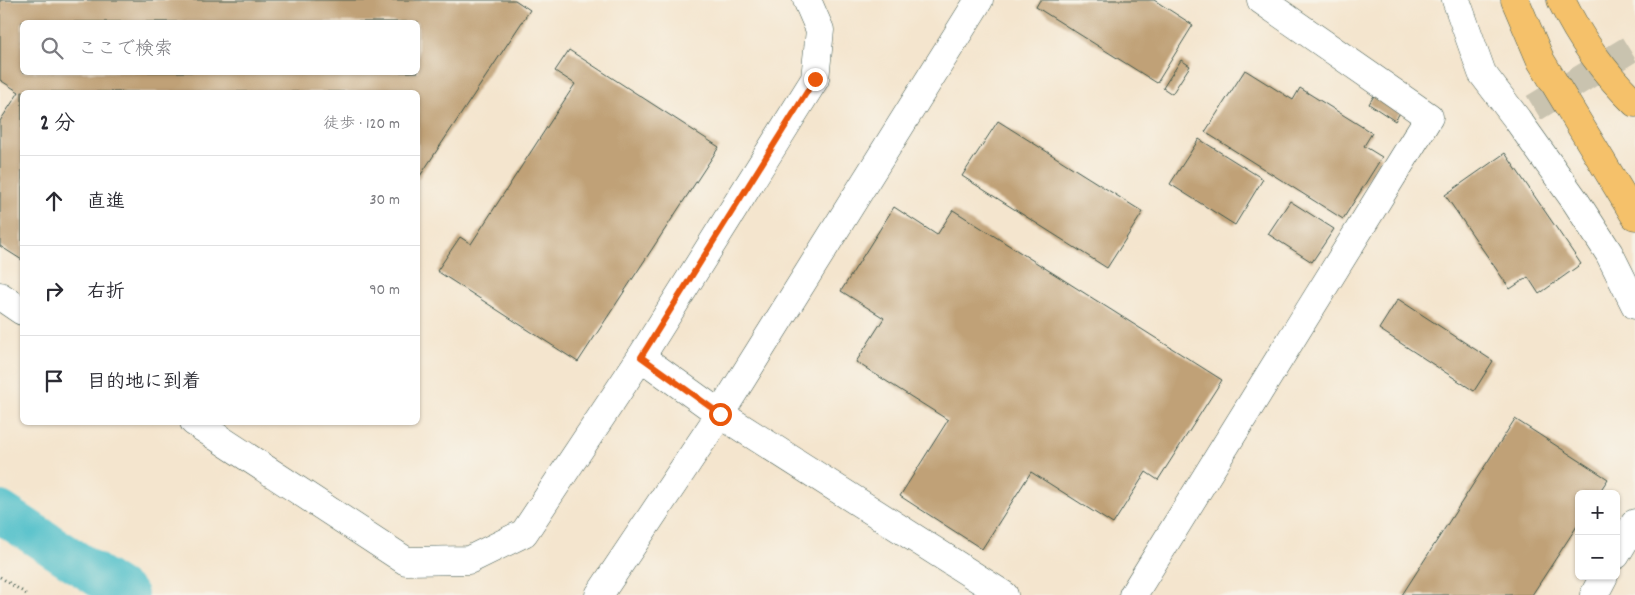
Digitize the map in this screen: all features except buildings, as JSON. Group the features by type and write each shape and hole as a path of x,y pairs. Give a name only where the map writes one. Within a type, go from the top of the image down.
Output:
{"highway":[{"path":"1515,0 1542,61 1635,216"},
{"path":"1561,0 1568,15 1592,51 1620,89 1635,104"}],"street":[{"path":"199,425 406,560 469,560 524,534 641,357 815,79 820,30 807,0"},
{"path":"599,595 720,414 979,0"},
{"path":"1133,595 1430,117 1261,0"},
{"path":"1456,0 1482,73 1525,113 1576,202 1618,269 1635,305"},
{"path":"0,296 20,310"},
{"path":"641,357 720,414 1004,595"},
{"path":"1620,548 1635,523"},
{"path":"1594,595 1602,580"}],"path":[{"path":"0,577 28,595"}],"waterway":[{"path":"0,512 127,595"}],"tunnel":[{"path":"1534,108 1635,46"}],"route":[{"path":"720,414 641,357 815,79"}]}
